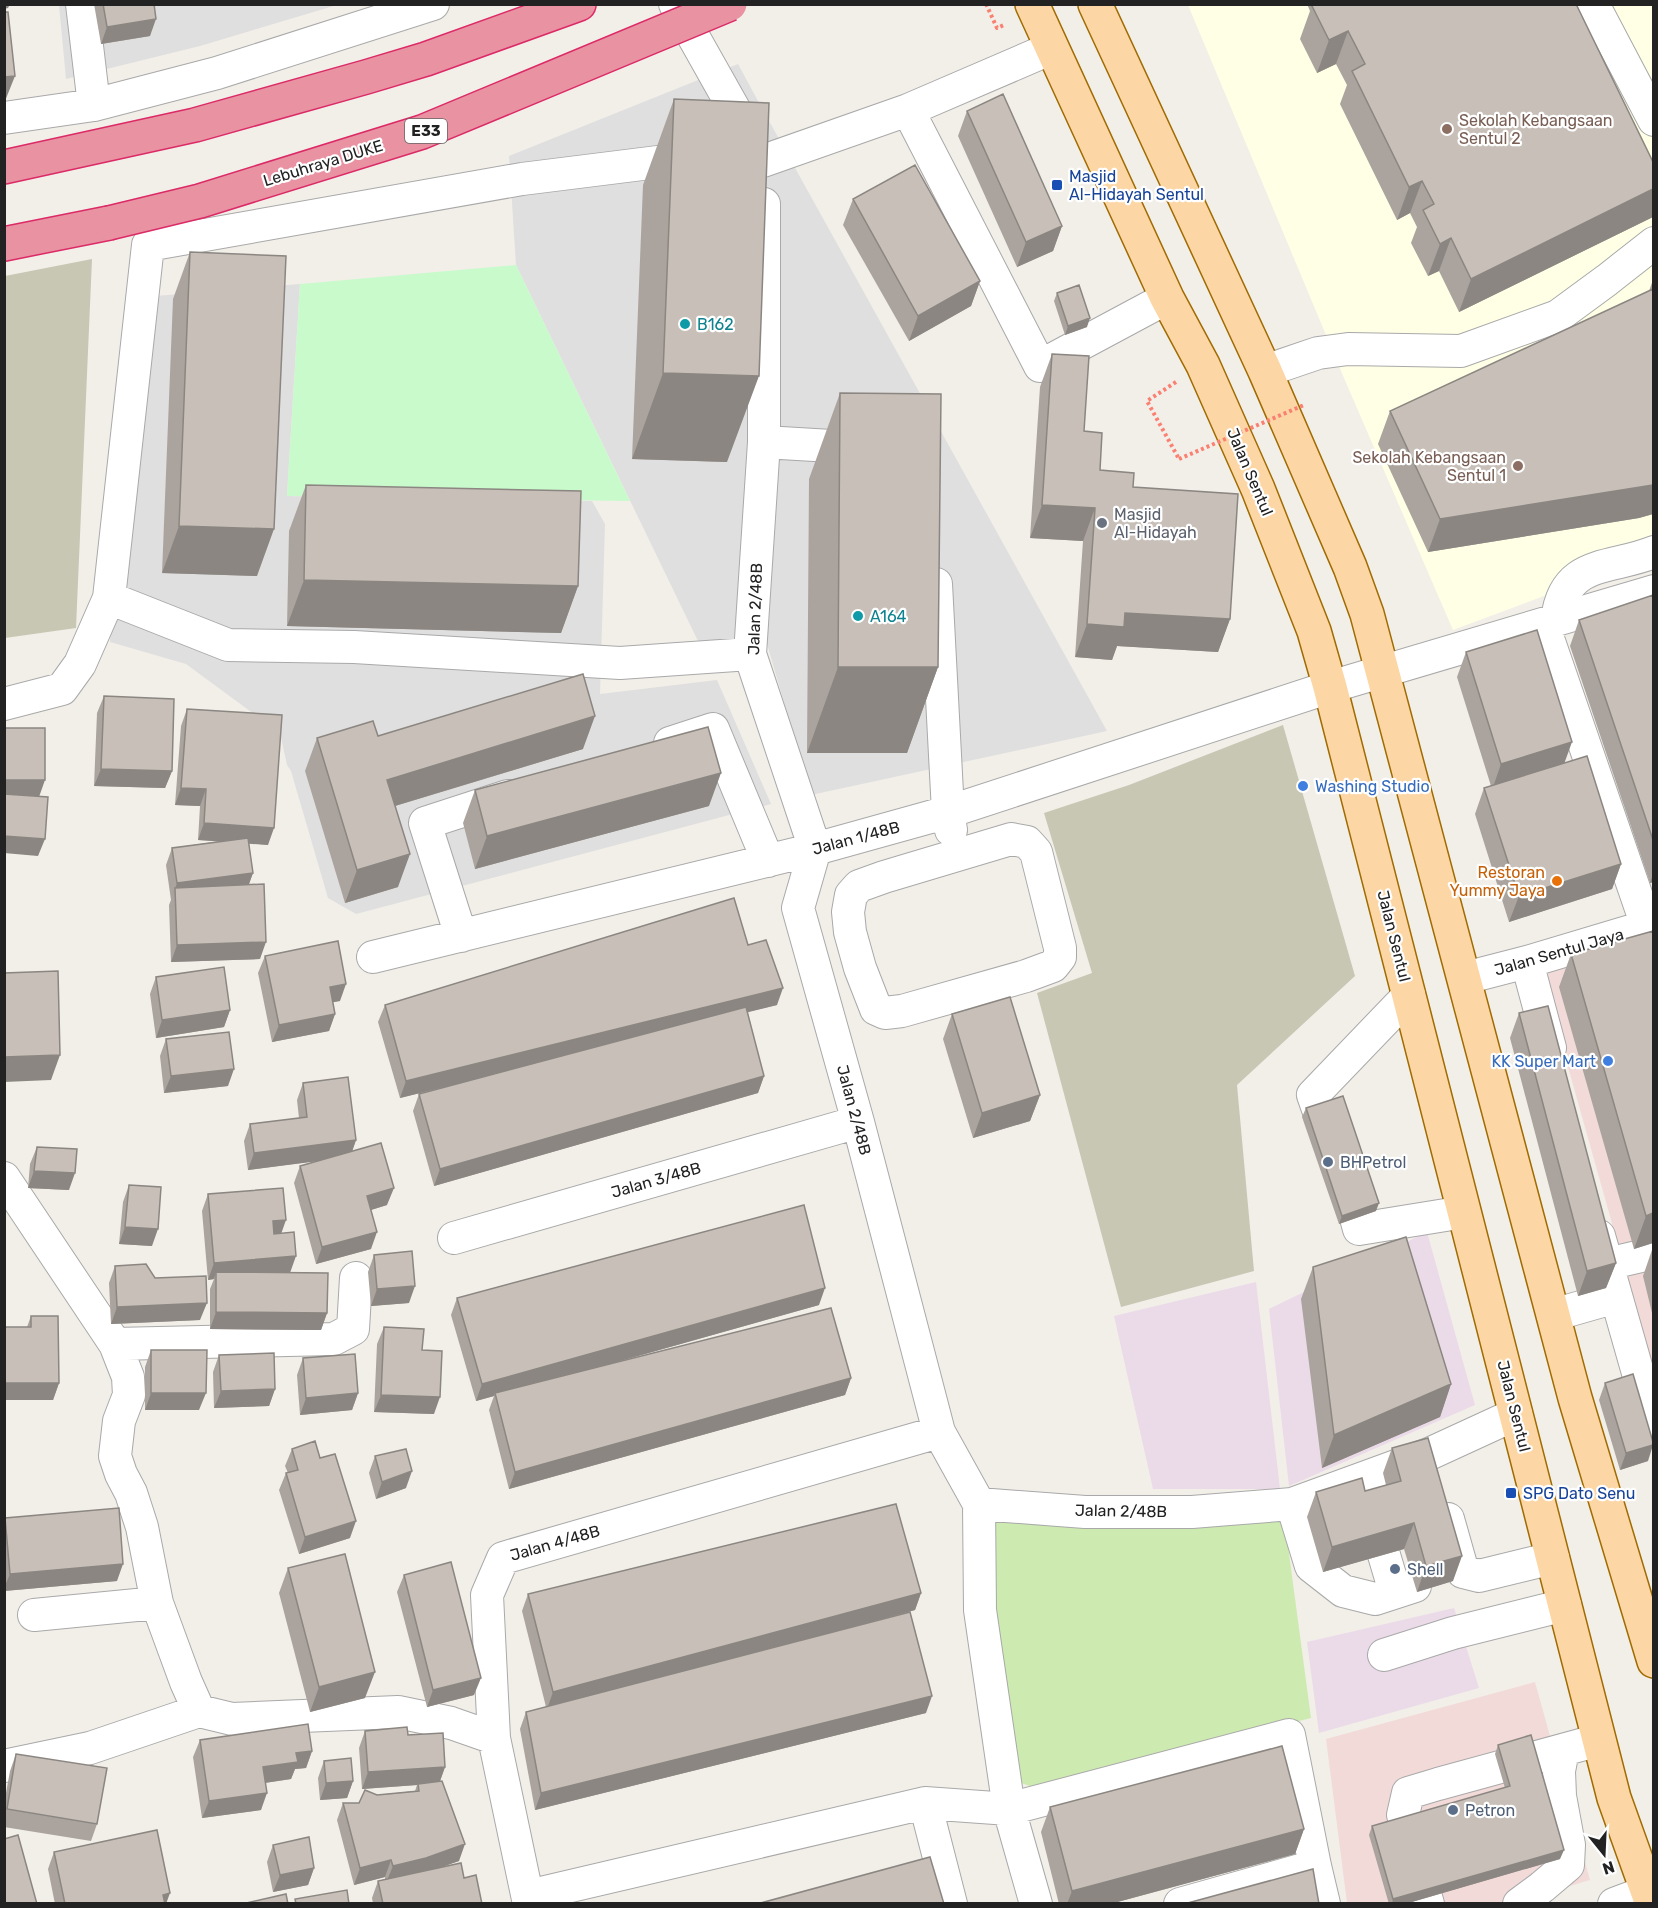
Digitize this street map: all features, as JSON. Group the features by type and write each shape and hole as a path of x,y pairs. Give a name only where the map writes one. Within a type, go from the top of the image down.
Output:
{"highway":[{"path":"4,167 195,125 426,59 579,4"},
{"name":"Lebuhraya DUKE","path":"4,243 109,223 200,201 422,132 730,4"}],"main road":[{"name":"Jalan Sentul","path":"1032,4 1167,298 1203,365 1258,489 1314,631 1614,1798 1651,1894"},
{"path":"1095,4 1265,370 1350,567 1367,614 1575,1398 1653,1660"}],"street":[{"path":"82,4 94,105"},
{"path":"4,118 94,105 217,73 433,4"},
{"path":"675,4 763,161"},
{"path":"1593,4 1653,120"},
{"path":"4,704 62,690 80,664 109,597 148,245 522,179 658,162 763,161 908,110 1052,48"},
{"path":"908,110 1040,366 1167,298"},
{"name":"Jalan 2/48B","path":"763,161 764,442 750,654 815,849 798,908 858,1122 939,1432 979,1504 1085,1512 1192,1512 1292,1504 1435,1476 1516,1414"},
{"path":"1265,370 1318,353 1348,349 1461,351 1558,316 1653,243"},
{"path":"764,442 894,449"},
{"path":"1650,925 1550,622 1563,593 1574,580 1591,569 1642,557 1653,552"},
{"path":"935,556 948,812 956,855"},
{"name":"Jalan 1/48B","path":"373,957 768,861 948,812 1330,687 1653,591"},
{"path":"109,597 228,645 354,647 620,663 750,654"},
{"path":"647,751 713,729 768,861"},
{"path":"460,936 425,823 536,787"},
{"path":"1011,839 1027,842 1036,852 1060,948 1060,957 1053,966 1015,980 902,1011 885,1013 876,1009 860,968 850,932 848,912 851,896 859,886 956,855 1011,839"},
{"name":"Jalan Sentul Jaya","path":"1464,978 1527,962 1650,925"},
{"path":"1527,962 1556,1074"},
{"path":"1319,1112 1313,1095 1409,995"},
{"name":"Jalan 3/48B","path":"454,1238 858,1122"},
{"path":"4,1178 115,1344 128,1377 129,1395 119,1421 115,1456 121,1474 131,1492 142,1527 157,1603 186,1682 200,1711"},
{"path":"1592,1208 1653,1429"},
{"path":"1356,1218 1359,1229 1464,1212"},
{"path":"1607,1264 1653,1253"},
{"path":"115,1344 334,1339 353,1329 356,1278"},
{"path":"1553,1315 1616,1297"},
{"name":"Jalan 4/48B","path":"529,1900 494,1738 487,1595 502,1558 939,1432"},
{"path":"1435,1476 1457,1574 1479,1576 1553,1558"},
{"path":"979,1504 980,1610 1009,1809 1036,1904"},
{"path":"1292,1504 1311,1566 1343,1591 1375,1599 1405,1589 1384,1555"},
{"path":"34,1615 157,1603"},
{"path":"1384,1655 1453,1633 1565,1605"},
{"path":"4,1766 90,1748 200,1711 232,1719 398,1712 451,1722 494,1738"},
{"path":"529,1900 925,1803 1009,1809 1289,1735 1324,1904"},
{"path":"1428,1904 1403,1815 1408,1793 1599,1740"},
{"path":"1518,1904 1568,1864 1569,1845 1560,1796 1559,1771 1563,1750"},
{"path":"925,1803 951,1904"},
{"path":"1180,1904 1315,1866"},
{"path":"1614,1904 1651,1894"}],"path":[{"path":"1147,401 1179,459 1304,405"}],"shaded area":[{"path":"59,5 337,5 200,46 66,79"},
{"name":"Sekolah Kebangsaan Sentul 2","path":"1188,5 1653,5 1653,555 1453,630 1344,378"},
{"path":"738,64 1107,731 811,795 765,637 698,641 516,265 509,156"},
{"path":"92,259 76,628 5,638 5,276"},
{"path":"300,284 287,496 592,501 605,524 600,694 717,680 771,804 356,914 328,898 291,771 287,765 280,733 186,664 110,642 131,298"},
{"path":"1283,725 1355,976 1237,1085 1254,1271 1121,1307 1037,993 1092,973 1044,813 1129,785"},
{"path":"1653,937 1653,1369 1541,971"},
{"path":"1427,1232 1475,1405 1289,1486 1269,1309"},
{"path":"1256,1282 1280,1489 1153,1489 1114,1316"},
{"path":"1454,1608 1479,1688 1319,1733 1307,1642"},
{"name":"Petron","path":"1535,1682 1590,1880 1513,1903 1347,1903 1326,1739"}],"green space":[{"path":"516,265 630,501 287,496 300,284"},
{"path":"1284,1516 1311,1718 1035,1788 1013,1780 985,1519"}],"building":[{"path":"103,4 154,4 156,19 107,27"},
{"path":"1315,4 1576,4 1653,162 1653,189 1471,279 1451,238 1440,244 1423,210 1434,204 1422,181 1409,187 1352,71 1365,64 1348,31 1329,40 1312,6"},
{"path":"4,12 8,12 15,76 4,77"},
{"path":"1003,94 1062,226 1026,242 967,111"},
{"path":"674,99 769,103 759,376 663,373"},
{"path":"915,165 980,281 918,316 853,199"},
{"path":"190,252 286,256 274,529 179,526"},
{"path":"1079,285 1090,318 1068,326 1057,293"},
{"path":"1653,289 1653,485 1440,519 1390,411"},
{"name":"Masjid Al-Hidayah","path":"1052,354 1089,356 1084,431 1102,433 1100,470 1134,473 1133,487 1238,494 1230,619 1125,613 1124,627 1087,624 1095,508 1042,505"},
{"path":"840,393 941,394 938,667 838,667"},
{"path":"306,485 581,491 578,586 304,580"},
{"path":"1653,595 1653,840 1579,620"},
{"path":"1537,630 1572,742 1501,764 1466,652"},
{"path":"583,674 595,716 387,780 410,854 357,870 317,738 373,721 378,736"},
{"path":"104,696 174,699 172,771 101,769"},
{"path":"187,709 282,715 274,828 204,823 206,789 181,788"},
{"path":"708,727 721,773 487,836 475,790"},
{"path":"4,728 45,728 45,780 4,780"},
{"path":"1587,756 1621,864 1519,896 1484,788"},
{"path":"4,794 48,797 45,839 4,836"},
{"path":"248,838 253,873 177,883 172,848"},
{"path":"264,884 266,942 177,945 175,888"},
{"path":"734,898 748,945 766,940 783,988 406,1081 385,1005"},
{"path":"1653,931 1653,1213 1646,1216 1571,954"},
{"path":"338,941 346,984 330,987 335,1014 279,1025 265,956"},
{"path":"224,967 230,1010 162,1020 156,977"},
{"path":"58,971 60,1055 4,1057 4,973"},
{"path":"1010,997 1040,1095 982,1113 952,1014"},
{"path":"1548,1006 1616,1263 1587,1271 1519,1013"},
{"path":"746,1007 764,1076 440,1169 419,1094"},
{"path":"229,1032 234,1069 171,1076 166,1039"},
{"path":"348,1077 356,1140 254,1153 250,1124 307,1117 303,1083"},
{"path":"1343,1096 1379,1203 1342,1216 1306,1108"},
{"path":"381,1143 394,1188 367,1196 377,1232 322,1247 300,1166"},
{"path":"37,1147 77,1149 75,1173 34,1171"},
{"path":"129,1185 161,1187 158,1229 125,1227"},
{"path":"283,1188 286,1220 273,1221 274,1234 294,1232 296,1256 214,1263 208,1194"},
{"path":"804,1205 825,1288 482,1384 457,1298"},
{"path":"1406,1237 1451,1384 1334,1435 1313,1267"},
{"path":"412,1251 415,1286 377,1289 374,1255"},
{"path":"146,1264 155,1278 206,1276 207,1303 117,1307 115,1266"},
{"path":"216,1272 328,1273 327,1313 216,1312"},
{"path":"831,1308 851,1378 515,1472 495,1393"},
{"path":"31,1316 58,1316 59,1383 4,1383 4,1327 31,1327"},
{"path":"384,1327 424,1329 422,1350 442,1351 440,1397 381,1395"},
{"path":"151,1350 207,1350 206,1393 151,1393"},
{"path":"274,1353 275,1389 221,1391 219,1355"},
{"path":"355,1354 358,1393 306,1398 303,1358"},
{"path":"1633,1374 1653,1445 1626,1453 1605,1383"},
{"path":"1428,1438 1462,1556 1426,1566 1414,1523 1332,1547 1316,1492 1362,1478 1365,1491 1401,1481 1392,1448"},
{"path":"315,1441 320,1458 335,1454 356,1521 305,1537 286,1473 298,1470 292,1449"},
{"path":"406,1449 412,1471 382,1482 375,1456"},
{"path":"896,1504 921,1593 553,1692 528,1594"},
{"path":"119,1508 123,1564 10,1574 5,1518"},
{"path":"345,1554 375,1672 319,1687 288,1568"},
{"path":"451,1562 481,1678 433,1690 404,1575"},
{"path":"910,1612 932,1696 541,1793 526,1712"},
{"path":"308,1724 312,1751 296,1753 298,1762 263,1767 267,1793 209,1801 200,1740"},
{"path":"407,1727 408,1735 443,1733 445,1767 368,1772 365,1731"},
{"path":"1531,1735 1564,1850 1393,1899 1372,1826 1510,1786 1498,1745"},
{"path":"1282,1746 1304,1829 1072,1891 1050,1807"},
{"path":"16,1754 107,1768 97,1824 7,1809"},
{"path":"351,1758 353,1781 326,1783 324,1761"},
{"path":"442,1781 465,1844 426,1858 393,1866 391,1860 360,1868 343,1803 359,1803 365,1790 377,1795 419,1791 418,1784"},
{"path":"157,1830 170,1893 163,1895 165,1904 65,1904 54,1852"},
{"path":"18,1835 37,1904 4,1904 4,1839"},
{"path":"309,1837 314,1868 280,1875 273,1845"},
{"path":"930,1857 944,1904 757,1904"},
{"path":"461,1863 464,1878 476,1875 482,1904 383,1904 378,1881"},
{"path":"1313,1869 1319,1904 1184,1904"},
{"path":"347,1890 349,1904 296,1904 295,1899"},
{"path":"286,1894 288,1904 242,1904"}],"place":[{"name":"Sekolah Kebangsaan Sentul 2","path":"1447,129"},
{"name":"Masjid Al-Hidayah Sentul","path":"1057,185"},
{"name":"B162","path":"685,324"},
{"name":"Sekolah Kebangsaan Sentul 1","path":"1518,466"},
{"name":"Masjid Al-Hidayah","path":"1102,523"},
{"name":"A164","path":"858,616"},
{"name":"Washing Studio","path":"1303,786"},
{"name":"Restoran Yummy Jaya","path":"1557,881"},
{"name":"KK Super Mart","path":"1608,1061"},
{"name":"BHPetrol","path":"1328,1162"},
{"name":"SPG Dato Senu","path":"1511,1493"},
{"name":"Shell","path":"1395,1569"},
{"name":"Petron","path":"1453,1810"}]}
